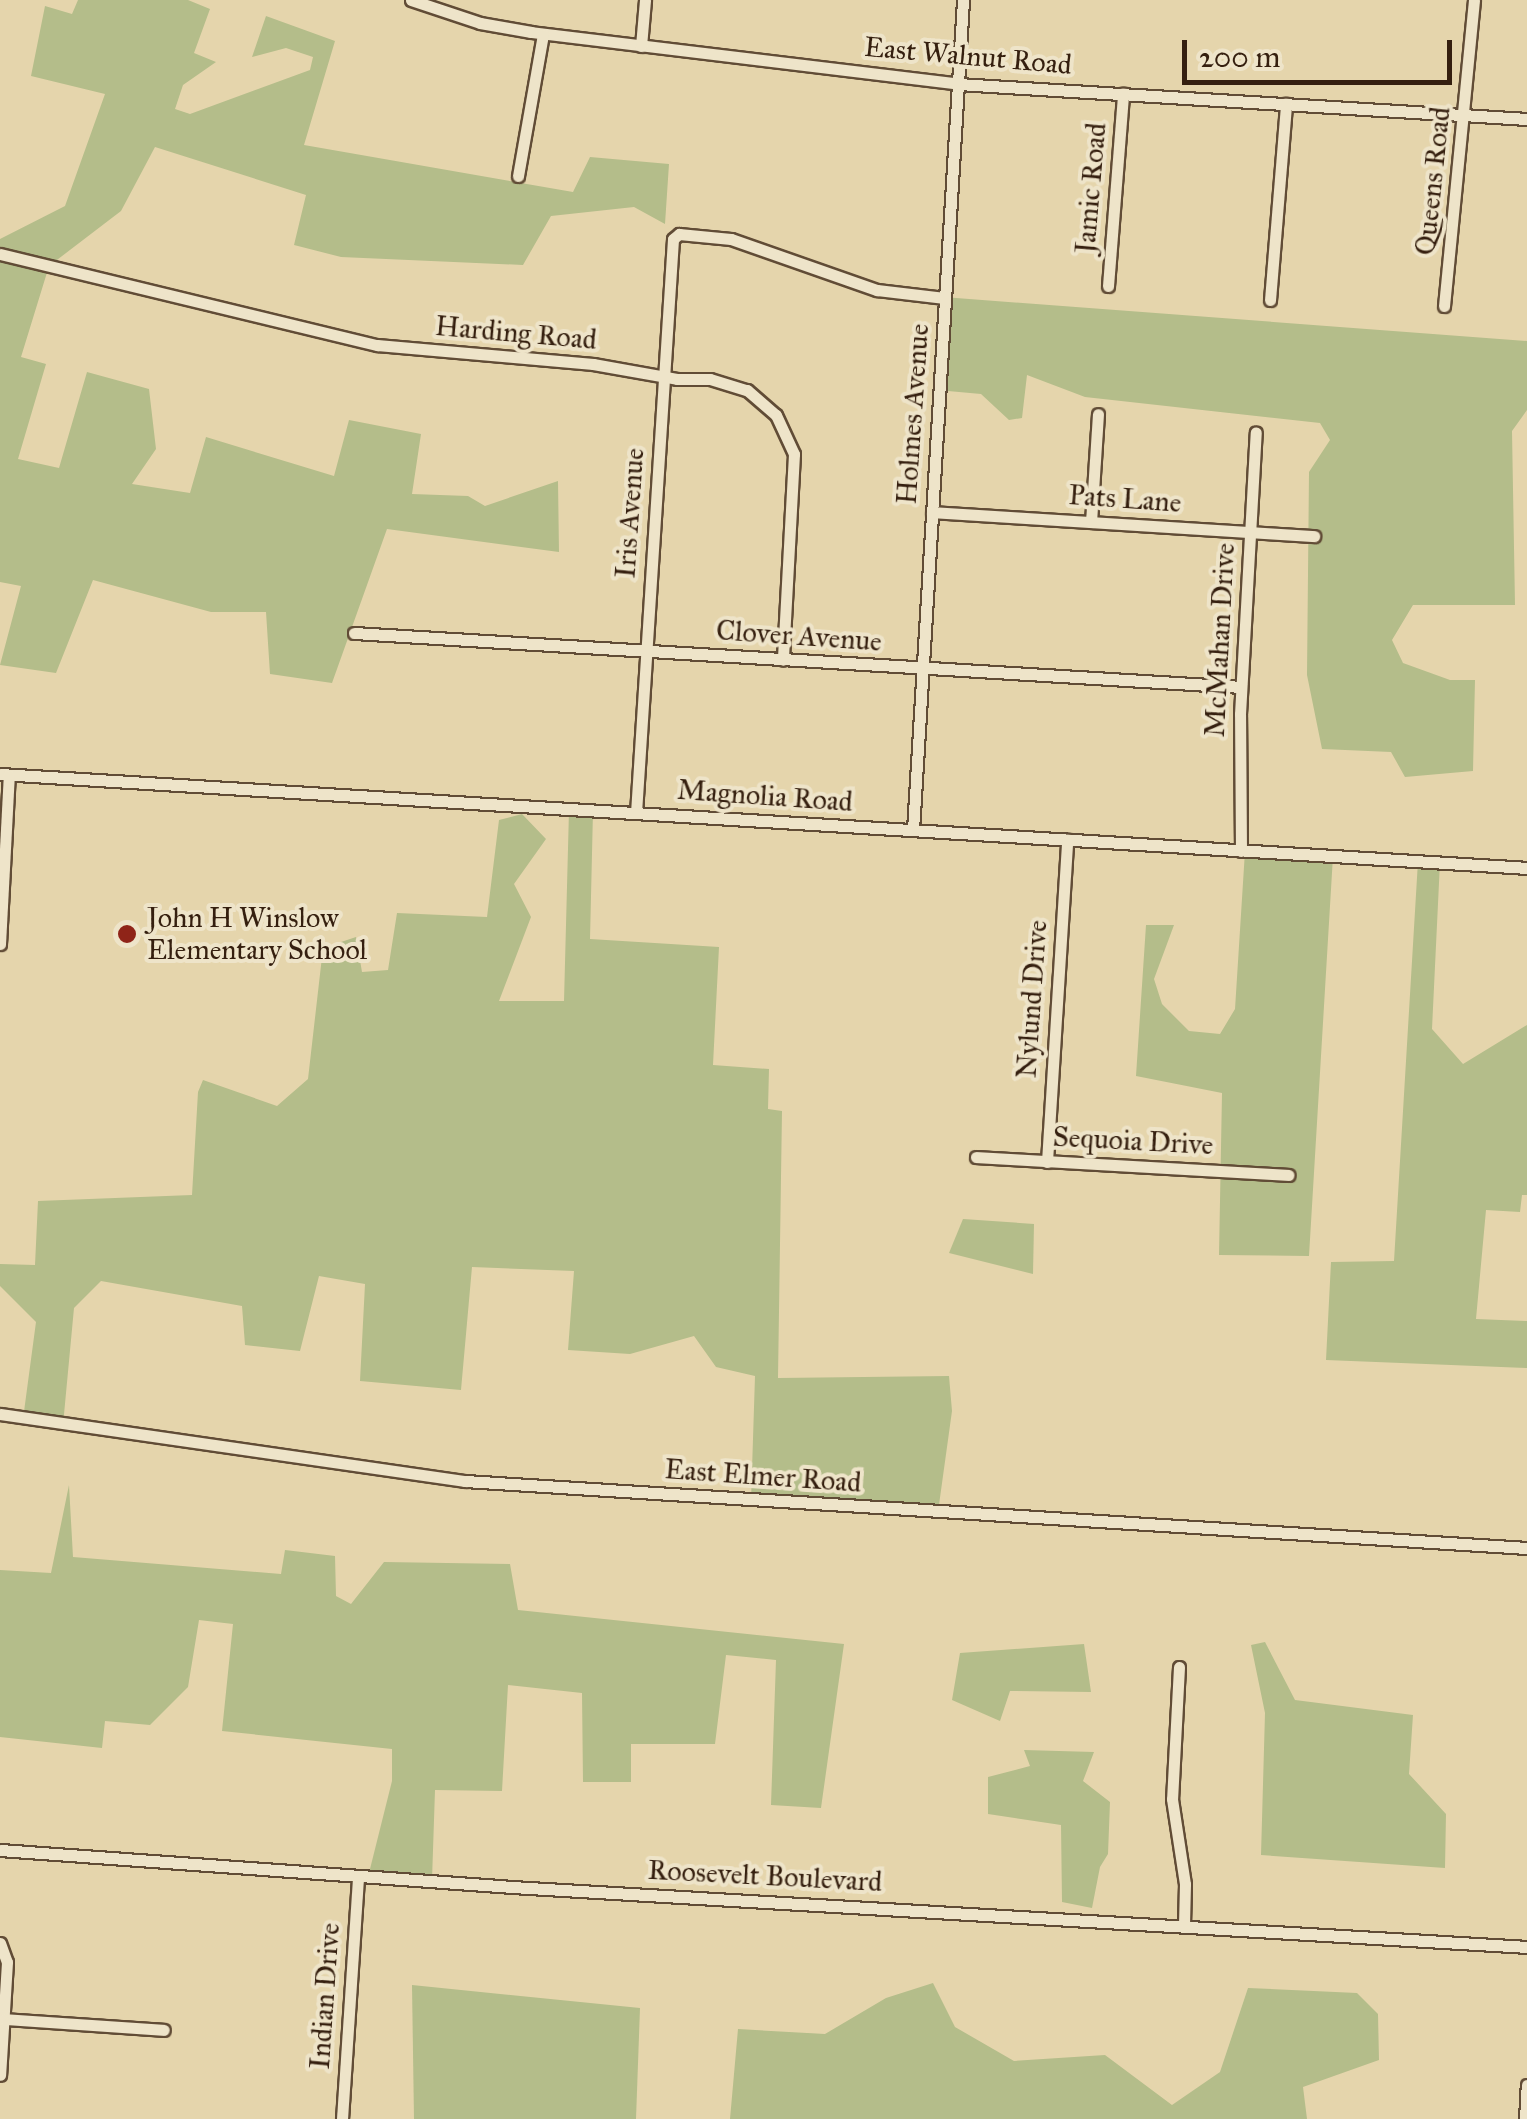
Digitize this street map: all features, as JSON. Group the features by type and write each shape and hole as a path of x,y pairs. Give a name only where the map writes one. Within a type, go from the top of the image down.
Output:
{"street":[{"path":"640,46 645,0"},
{"name":"Holmes Avenue","path":"913,830 964,0"},
{"name":"Queens Road","path":"1444,306 1474,0"},
{"name":"East Walnut Road","path":"418,1 480,22 543,34 958,84 1527,119"},
{"path":"518,176 543,34"},
{"name":"Jamic Road","path":"1108,286 1123,94"},
{"path":"1270,300 1286,104"},
{"name":"Iris Avenue","path":"636,813 672,243 680,234 746,243 877,290 945,298"},
{"name":"Harding Road","path":"0,254 377,345 542,358 663,377 710,379 748,390 770,408 792,444 794,499 783,660"},
{"path":"1090,522 1098,414"},
{"name":"McMahan Drive","path":"1241,851 1241,687 1256,432"},
{"name":"Pats Lane","path":"932,512 1314,536"},
{"name":"Clover Avenue","path":"354,633 1241,687"},
{"path":"0,944 5,774"},
{"name":"Magnolia Road","path":"5,774 1527,868"},
{"name":"Nylund Drive","path":"1046,1162 1067,840"},
{"name":"Sequoia Drive","path":"976,1158 1288,1175"},
{"name":"East Elmer Road","path":"0,1414 466,1481 1527,1548"},
{"path":"1179,1667 1172,1800 1185,1884 1184,1926"},
{"name":"Roosevelt Boulevard","path":"0,1850 358,1876 1527,1948"},
{"name":"Indian Drive","path":"342,2119 358,1876"},
{"path":"0,1944 7,1962 0,2076"},
{"path":"4,2019 164,2030"},
{"path":"1525,2119 1527,2085"}],"green space":[{"path":"78,0 188,0 210,9 194,53 216,62 183,85 175,109 190,114 310,70 313,57 286,48 252,57 266,16 335,41 304,145 573,192 590,157 669,164 665,224 634,207 551,216 523,265 341,257 294,245 306,195 155,147 121,211 49,266 21,357 46,364 18,459 59,468 87,372 149,389 156,449 132,484 190,493 206,437 334,476 349,420 421,434 412,494 468,496 485,506 558,481 559,552 387,529 332,683 270,674 266,612 211,612 93,580 56,673 0,665 21,586 0,582 0,239 65,206 105,94 31,76 45,6 72,14"},
{"path":"943,297 1527,341 1527,410 1512,431 1515,605 1413,605 1392,640 1403,663 1450,680 1475,680 1473,771 1405,777 1391,752 1322,749 1307,675 1309,472 1330,440 1320,423 1085,397 1027,375 1022,418 1009,420 981,394 937,390"},
{"path":"569,810 593,811 590,939 719,947 713,1065 769,1069 768,1109 782,1111 778,1378 949,1376 952,1411 938,1512 751,1501 755,1376 716,1367 694,1336 630,1354 568,1350 574,1271 472,1267 461,1390 360,1381 365,1284 319,1276 300,1351 245,1345 242,1306 101,1281 74,1308 63,1425 23,1419 36,1322 0,1286 0,1264 35,1265 38,1201 192,1195 198,1092 203,1080 277,1106 308,1079 323,948 356,937 362,972 388,970 397,913 487,917 499,820 522,814 546,839 514,884 531,917 499,1001 564,1001"},
{"path":"1245,851 1333,856 1309,1256 1219,1255 1222,1093 1136,1076 1146,925 1174,925 1154,979 1162,1004 1189,1031 1220,1034 1235,1009"},
{"path":"1418,861 1440,862 1432,1029 1463,1064 1527,1025 1527,1195 1522,1195 1520,1212 1486,1210 1476,1319 1527,1321 1527,1368 1326,1360 1331,1262 1394,1261"},
{"path":"963,1219 1034,1224 1033,1274 949,1253"},
{"path":"69,1485 73,1557 281,1574 285,1550 335,1556 336,1596 351,1604 384,1562 510,1564 518,1610 844,1644 821,1808 771,1805 776,1660 726,1655 715,1744 631,1744 631,1782 583,1782 582,1693 508,1685 502,1791 435,1790 432,1880 368,1877 392,1781 392,1749 222,1731 233,1624 199,1620 188,1687 150,1725 105,1721 102,1748 0,1737 0,1570 51,1573"},
{"path":"1265,1642 1295,1700 1413,1715 1409,1774 1446,1814 1445,1868 1261,1855 1265,1713 1251,1645"},
{"path":"1084,1644 1091,1692 1010,1691 1000,1721 952,1700 960,1653"},
{"path":"1024,1750 1094,1752 1083,1781 1110,1802 1108,1854 1100,1867 1092,1908 1062,1902 1061,1825 988,1814 988,1777 1030,1766"},
{"path":"933,1983 955,2027 1014,2061 1105,2055 1172,2105 1220,2072 1248,1988 1357,1993 1378,2014 1379,2060 1303,2087 1307,2119 730,2119 738,2029 825,2034 886,1998"},
{"path":"412,1985 640,2008 636,2119 414,2119"}],"place":[{"name":"John H Winslow Elementary School","path":"127,934"}]}
